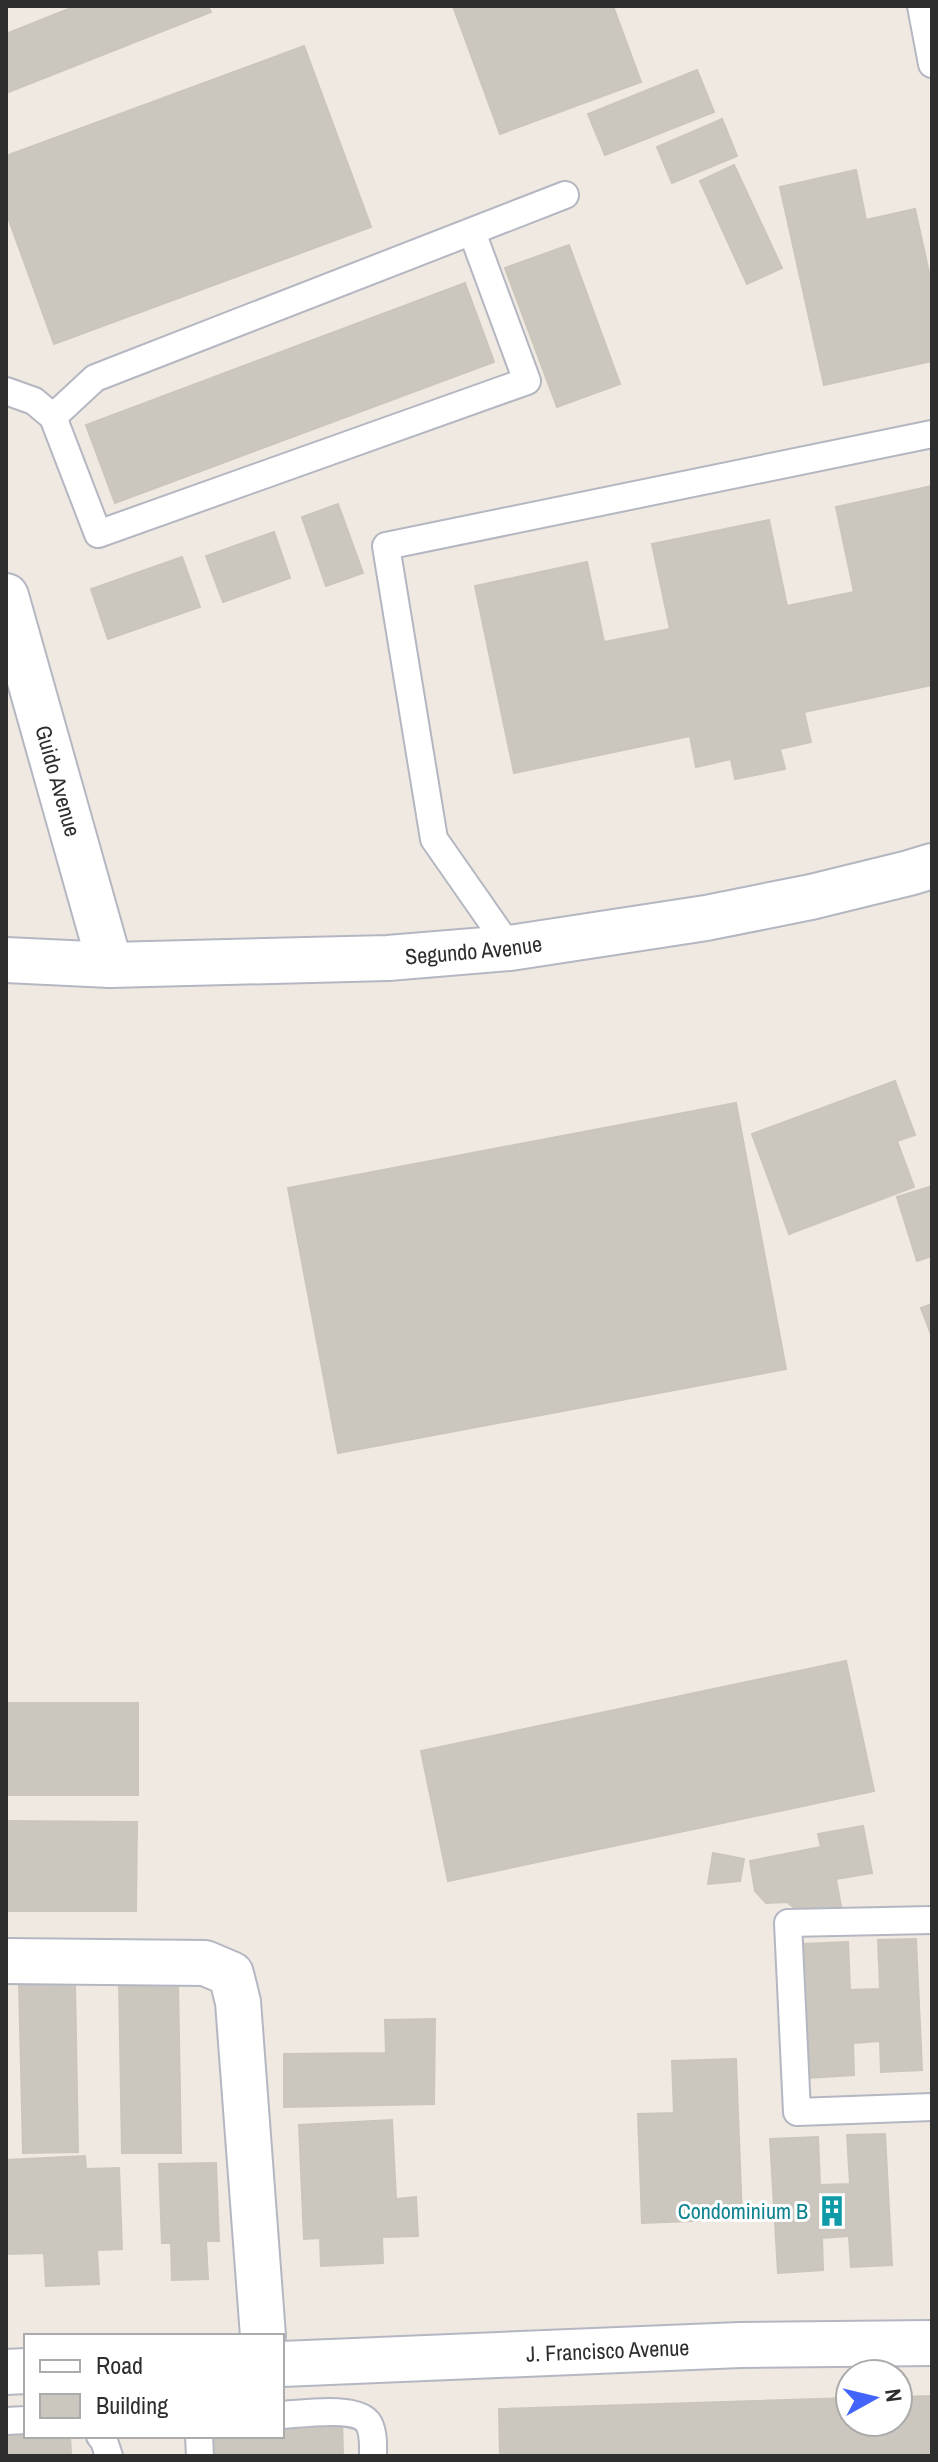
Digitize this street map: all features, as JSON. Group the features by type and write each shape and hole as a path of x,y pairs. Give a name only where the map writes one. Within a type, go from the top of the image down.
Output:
{"street":[{"name":"Guido Avenue","path":"6,596 110,965"},
{"name":"Segundo Avenue","path":"6,960 110,965 388,958 510,948 706,918 811,897 932,866"},
{"path":"6,1961 205,1963 231,1974 238,2002 263,2334"},
{"name":"J. Francisco Avenue","path":"284,2364 740,2345 932,2343"}],"lane":[{"path":"921,6 932,64"},
{"path":"53,417 95,378 565,195"},
{"path":"6,391 34,401 53,417 98,534 527,381 472,232"},
{"path":"510,948 434,839 386,546 932,434"},
{"path":"932,1920 788,1923 797,2112 932,2107"},
{"path":"284,2415 332,2412 359,2415 368,2421 373,2456"}],"building":[{"path":"76,6 208,6 211,12 6,93 6,34"},
{"path":"453,6 613,6 641,82 500,134"},
{"path":"304,46 371,227 54,344 6,212 6,156"},
{"path":"697,70 714,112 605,155 588,114"},
{"path":"722,119 737,156 672,183 657,147"},
{"path":"734,165 782,268 747,284 700,181"},
{"path":"856,170 866,220 915,209 932,286 932,361 824,385 780,187"},
{"path":"569,245 620,384 557,407 505,268"},
{"path":"465,283 494,362 115,503 86,425"},
{"path":"932,486 932,685 804,712 811,742 780,749 785,769 735,779 731,759 696,767 690,736 514,773 475,586 587,562 604,642 670,629 652,544 769,520 787,606 854,592 836,507"},
{"path":"338,504 363,573 326,586 302,517"},
{"path":"274,532 290,578 223,602 206,556"},
{"path":"182,557 200,607 108,639 91,589"},
{"path":"895,1081 915,1135 897,1141 914,1187 789,1234 752,1134"},
{"path":"736,1103 786,1369 338,1453 288,1188"},
{"path":"932,1186 932,1256 917,1261 897,1197"},
{"path":"932,1304 932,1337 921,1308"},
{"path":"846,1661 874,1791 448,1881 421,1751"},
{"path":"6,1703 138,1703 138,1795 6,1795"},
{"path":"6,1821 137,1822 136,1911 6,1911"},
{"path":"863,1826 872,1873 836,1879 841,1906 802,1914 787,1902 766,1903 755,1891 750,1861 821,1847 818,1834"},
{"path":"713,1853 744,1859 740,1881 708,1884"},
{"path":"916,1939 922,2070 881,2072 880,2041 853,2043 854,2075 808,2078 802,1944 848,1942 850,1990 880,1989 878,1940"},
{"path":"178,1981 181,2153 122,2153 119,1982"},
{"path":"75,1982 78,2152 23,2153 19,1983"},
{"path":"435,2019 434,2104 284,2107 284,2054 386,2053 385,2020"},
{"path":"736,2059 742,2219 642,2223 638,2114 674,2113 672,2061"},
{"path":"392,2120 396,2199 416,2197 418,2236 382,2237 383,2263 321,2266 320,2238 304,2239 299,2125"},
{"name":"Condominium B","path":"885,2134 892,2265 851,2267 849,2236 822,2238 823,2270 778,2273 770,2139 818,2137 820,2185 850,2184 847,2135"},
{"path":"85,2156 86,2169 119,2168 122,2249 97,2250 99,2284 46,2286 44,2253 6,2254 6,2160"},
{"path":"216,2163 219,2241 206,2241 208,2279 172,2280 171,2243 162,2243 159,2164"},
{"path":"932,2396 932,2456 500,2456 499,2409 834,2399 834,2438 914,2438 914,2397"},
{"path":"342,2416 343,2456 214,2456 213,2438 284,2438 284,2418"},
{"path":"24,2426 24,2438 70,2438 71,2454 6,2456 6,2427"}],"place":[{"name":"Condominium B","path":"832,2211"}]}
